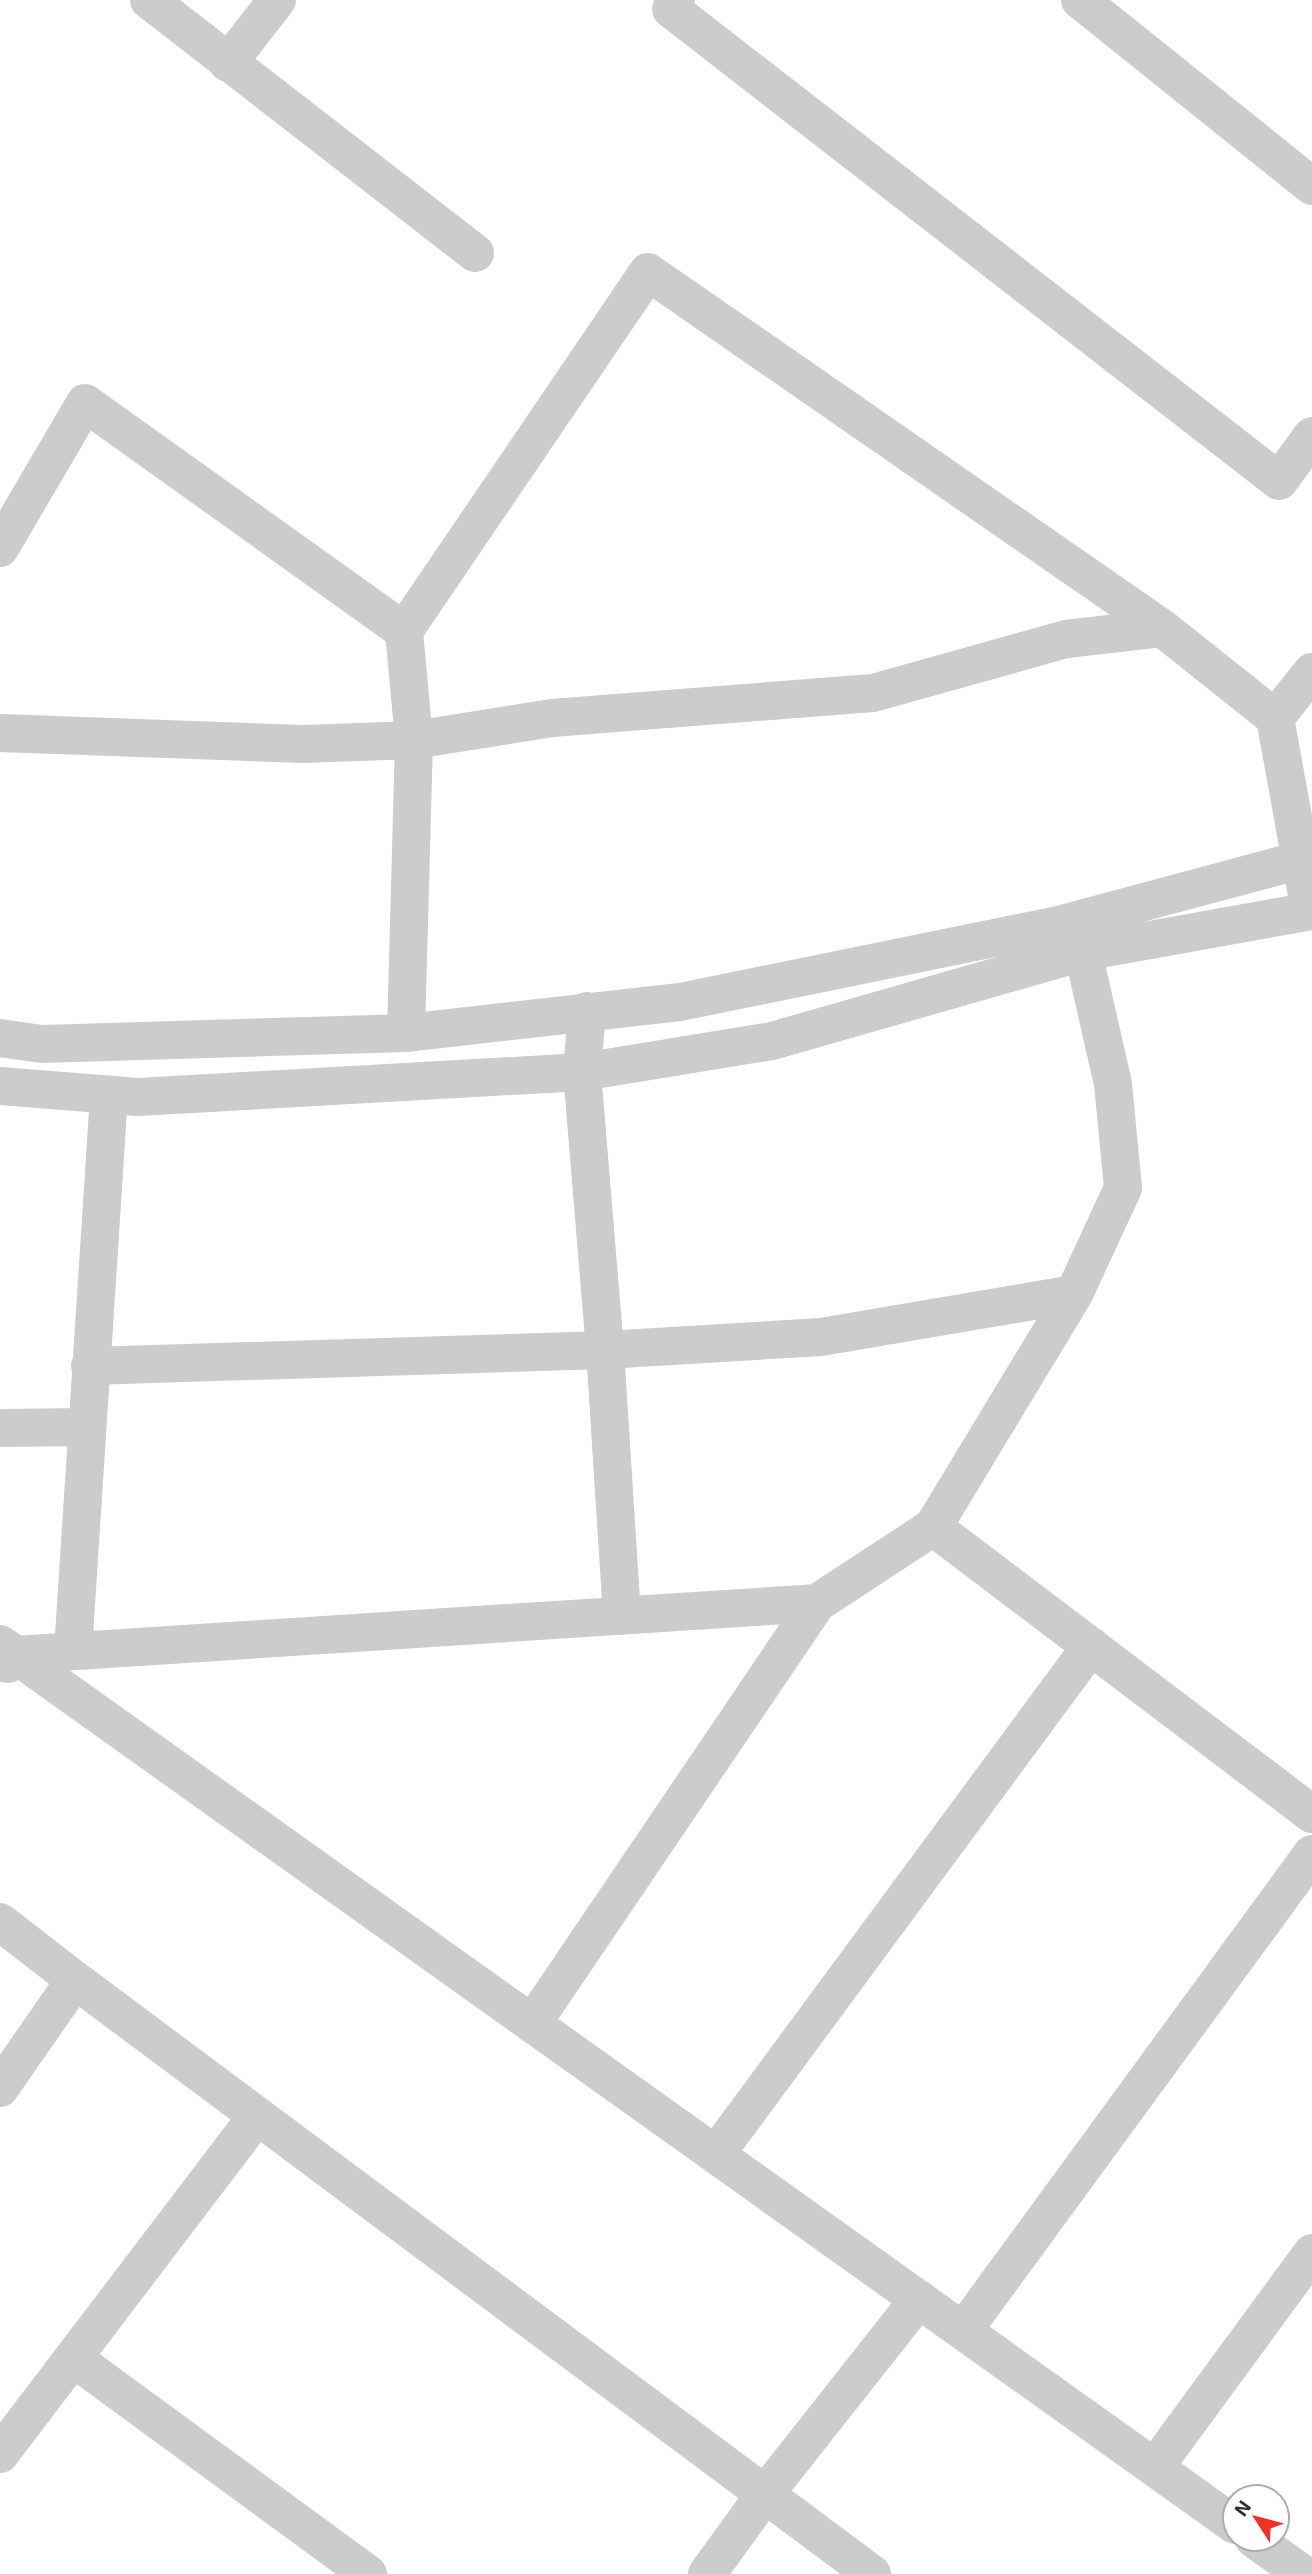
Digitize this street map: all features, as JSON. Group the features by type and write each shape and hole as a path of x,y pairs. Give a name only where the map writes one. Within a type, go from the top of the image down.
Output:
{"street":[{"path":"149,0 475,253"},
{"path":"228,63 276,0"},
{"path":"1080,0 1312,187"},
{"path":"669,3 1279,481 1312,436"},
{"path":"0,1086 138,1097 582,1072 772,1041 1083,952 1311,911 1306,858 1275,718 1162,628 648,272 404,631 414,740 406,1033"},
{"path":"0,548 85,403 404,631"},
{"path":"0,733 303,744 414,740 552,718 873,693 1066,639 1162,628"},
{"path":"1275,718 1312,672"},
{"path":"0,1038 42,1044 406,1033 680,1002 1058,925 1306,858"},
{"path":"532,2024 817,1603 933,1527 1074,1294 1123,1188 1113,1084 1083,952"},
{"path":"587,1011 582,1072 605,1350 622,1616"},
{"path":"73,1651 109,1095"},
{"path":"90,1366 605,1350 821,1337 1074,1294"},
{"path":"0,1428 87,1427"},
{"path":"933,1527 1312,1814"},
{"path":"5,1658 73,1651 817,1603"},
{"path":"716,2154 1091,1646"},
{"path":"5,1658 532,2024 1221,2515"},
{"path":"964,2331 1312,1854"},
{"path":"0,1922 872,2574"},
{"path":"0,2088 75,1980"},
{"path":"0,2454 257,2116"},
{"path":"1155,2467 1312,2253"},
{"path":"707,2574 765,2494 919,2299"},
{"path":"73,2358 369,2574"},
{"path":"1274,2553 1303,2574"}]}
